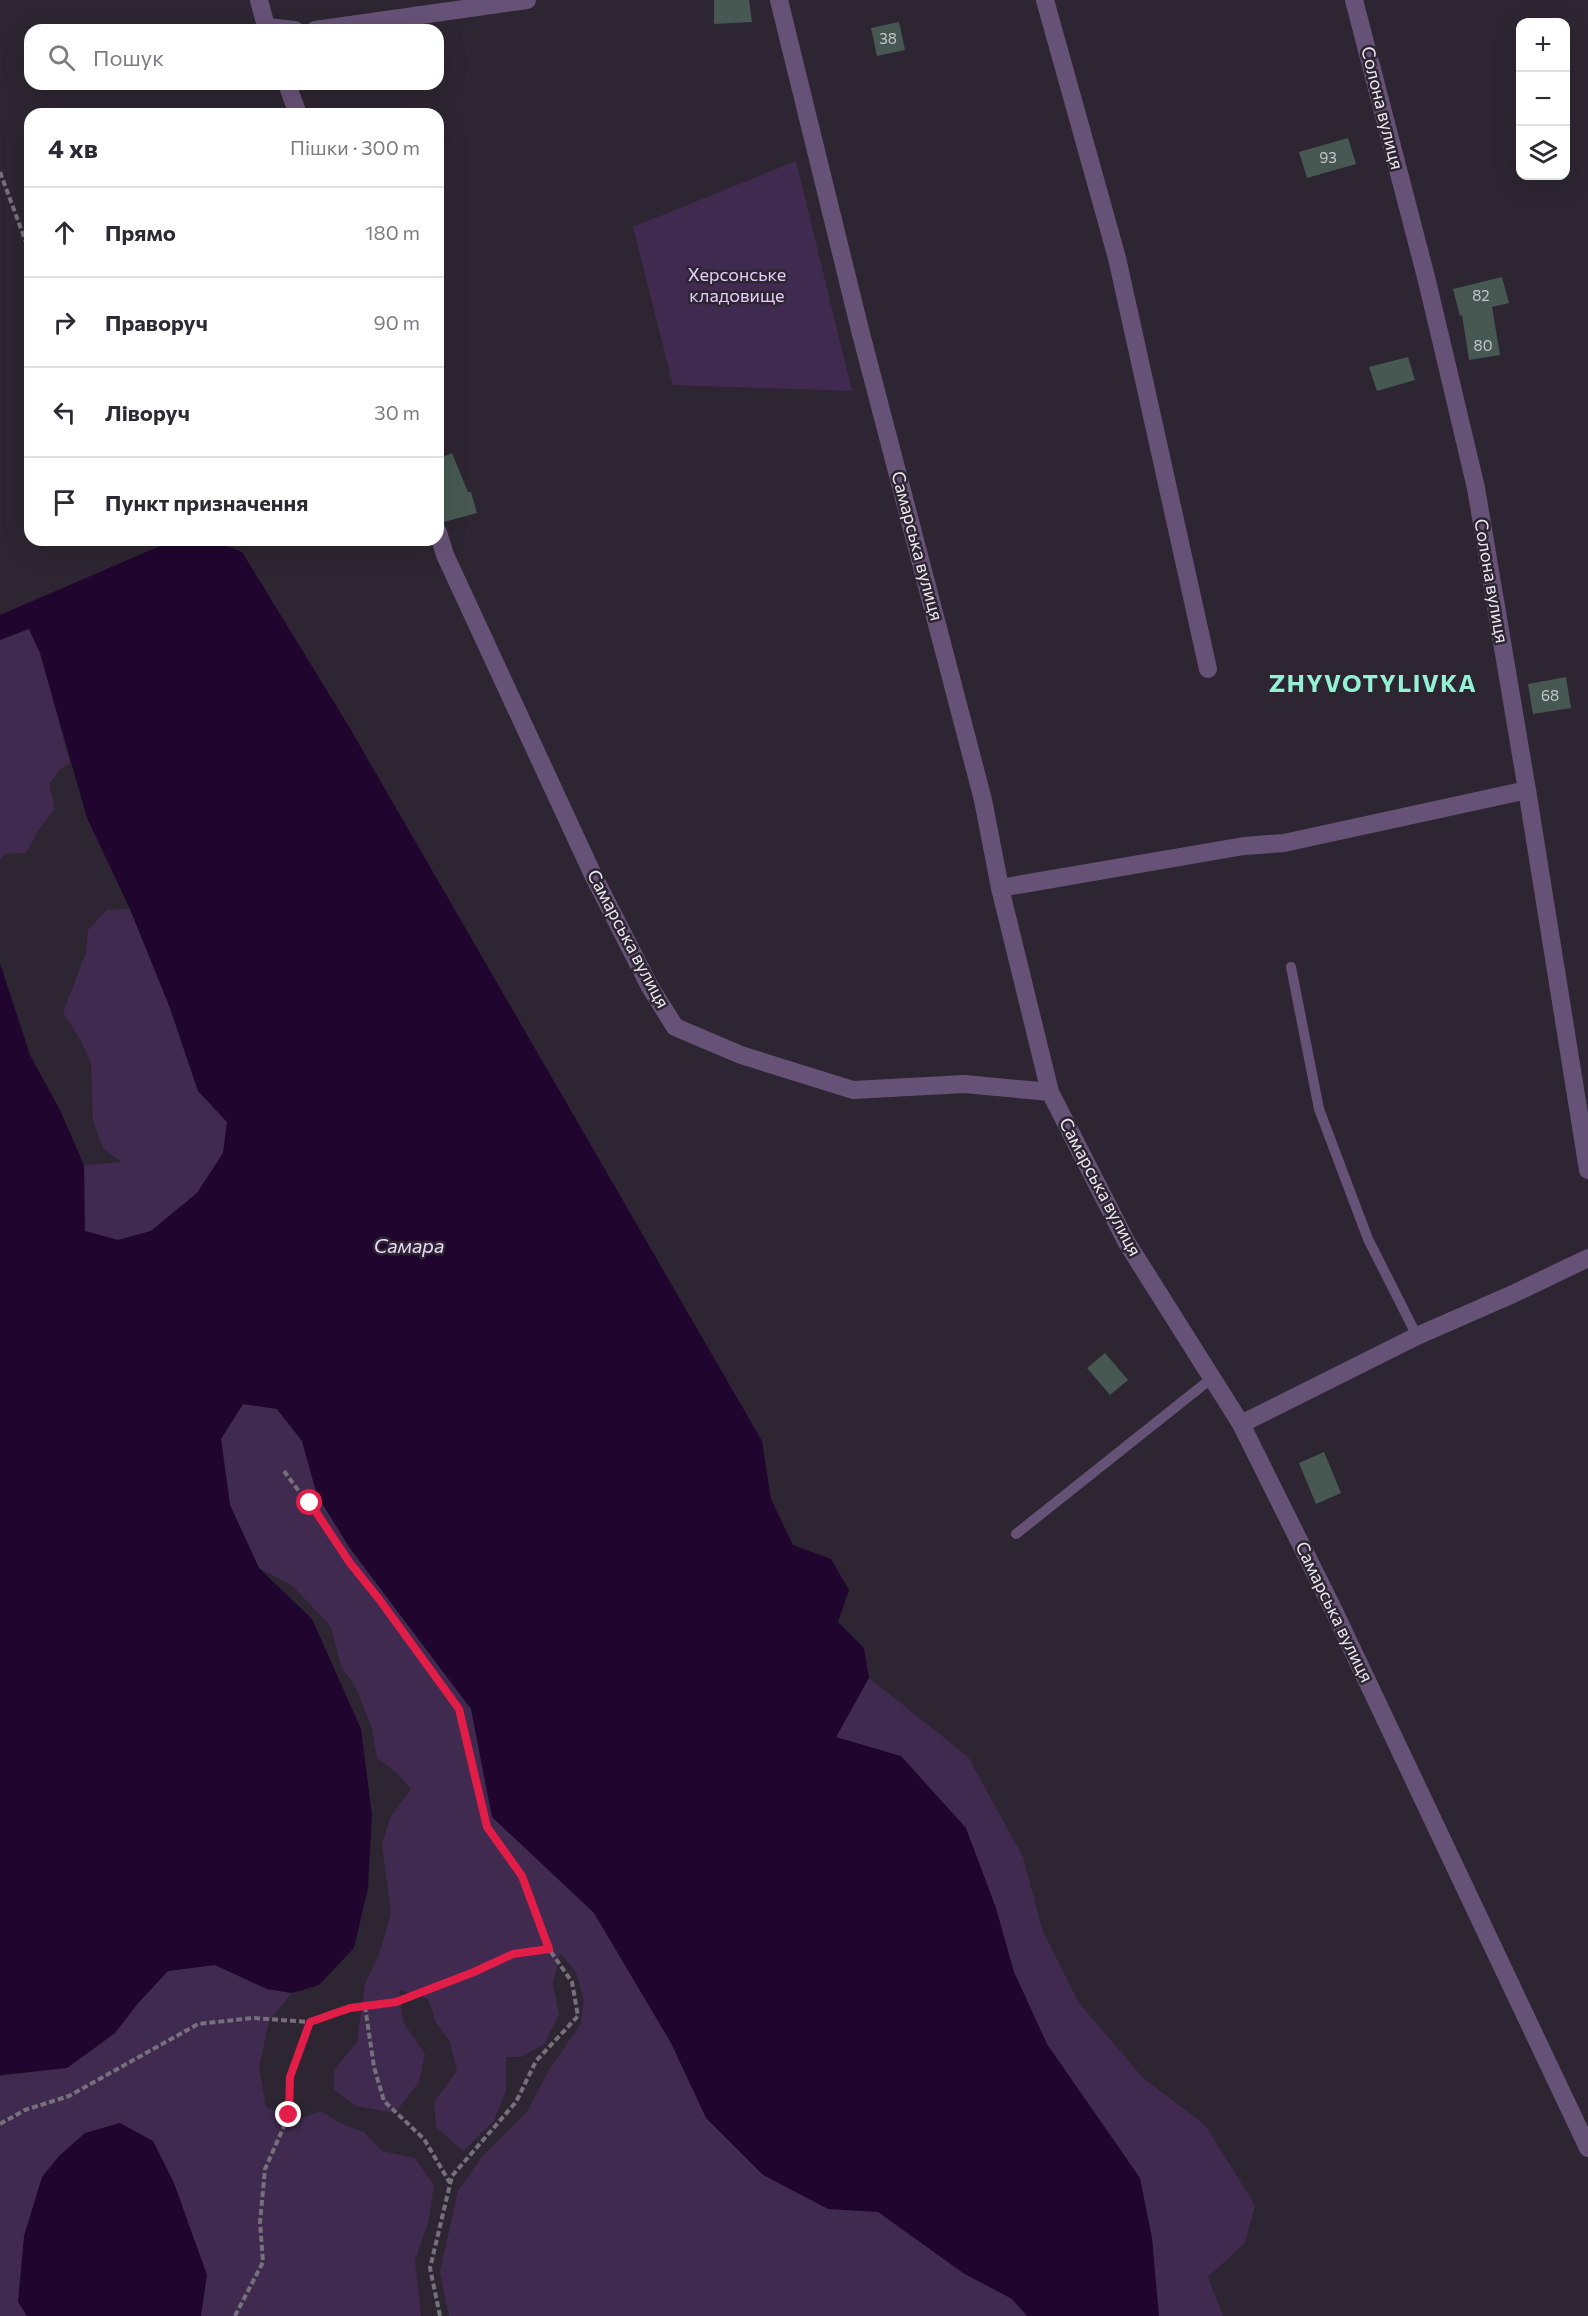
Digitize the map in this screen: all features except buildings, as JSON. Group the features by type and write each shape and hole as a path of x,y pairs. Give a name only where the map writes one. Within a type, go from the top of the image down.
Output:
{"street":[{"path":"259,0 266,24"},
{"path":"357,24 527,0"},
{"name":"Самарська вулиця","path":"779,0 860,330 983,800 1000,888 1050,1092 1127,1243 1242,1424 1339,1621 1588,2148"},
{"path":"1045,0 1117,258 1209,669"},
{"name":"Солона вулиця","path":"1354,0 1476,488 1588,1170"},
{"path":"289,90 296,108"},
{"name":"Самарська вулиця","path":"442,546 594,877 650,987 675,1027 741,1055 853,1090 964,1084 1050,1092"},
{"path":"1000,888 1244,846 1284,843 1527,790"},
{"path":"1242,1424 1418,1336 1588,1258"}],"lane":[{"path":"1291,968 1319,1109 1368,1239 1418,1336"},
{"path":"1016,1534 1212,1378"}],"path":[{"path":"0,172 24,237"},
{"path":"284,1471 459,1709 487,1827 522,1876 549,1949 572,1982 578,2016 536,2061 516,2102 452,2176 430,2268 440,2316"},
{"path":"0,2124 25,2110 69,2096 198,2024 253,2018 310,2022 350,2008 396,2002 474,1972 513,1954 549,1949"},
{"path":"365,2006 374,2067 384,2100 424,2139 450,2183"},
{"path":"235,2316 263,2262 260,2222 265,2169 289,2115 290,2077 310,2022"}],"green space":[{"name":"Херсонське кладовище","path":"796,161 852,391 673,385 633,227"},
{"path":"29,628 40,653 70,763 59,770 49,784 55,809 40,828 26,853 5,854 0,860 0,640"},
{"path":"130,909 170,1008 198,1091 227,1122 223,1153 197,1193 151,1231 118,1240 84,1231 84,1165 122,1162 103,1148 93,1121 91,1063 81,1041 63,1012 86,953 88,930 107,910"},
{"path":"243,1404 277,1409 302,1441 317,1495 349,1547 471,1709 492,1817 836,1737 869,1678 968,1757 1023,1857 1042,1929 1079,2003 1143,2078 1205,2125 1255,2205 1245,2243 1208,2277 1223,2316 449,2316 440,2272 458,2191 481,2158 527,2112 549,2070 580,2025 584,2001 576,1972 560,1953 553,1983 559,2015 544,2044 521,2057 506,2057 506,2090 494,2121 463,2151 436,2127 434,2102 457,2071 450,2042 436,2023 428,1999 399,1990 403,2022 425,2054 419,2082 395,2113 356,2106 334,2090 334,2070 357,2042 365,1984 381,1949 391,1913 382,1844 390,1818 411,1789 398,1774 377,1758 372,1728 356,1688 341,1666 331,1627 293,1586 259,1568 230,1505 221,1439"},
{"path":"215,1965 266,1989 292,1993 269,2021 259,2068 266,2107 296,2120 320,2111 342,2124 364,2132 382,2151 415,2158 434,2185 429,2220 415,2261 421,2316 0,2316 0,2076 67,2068 115,2033 139,2002 168,1971"}],"water":[{"name":"Самара","path":"160,546 227,546 242,552 348,725 762,1441 771,1499 793,1545 831,1559 849,1590 838,1622 864,1648 869,1678 836,1737 901,1756 966,1828 996,1908 1014,1972 1047,2044 1140,2178 1152,2238 1159,2316 1027,2316 1012,2299 963,2273 878,2212 828,2209 763,2175 706,2118 671,2043 594,1913 492,1817 471,1709 349,1547 317,1495 302,1441 277,1409 243,1404 221,1439 230,1505 259,1568 312,1619 361,1729 372,1815 368,1888 354,1948 319,1985 292,1993 267,1989 215,1965 168,1971 139,2002 115,2033 67,2068 0,2075 0,963 30,1055 60,1110 84,1165 85,1231 118,1240 151,1231 197,1193 223,1153 227,1122 198,1091 170,1008 130,909 87,818 40,653 29,629 0,640 0,615"},
{"path":"120,2123 153,2141 174,2183 207,2275 201,2316 27,2316 18,2302 24,2236 42,2177 59,2156 85,2133"}],"district":[{"name":"ZHYVOTYLIVKA","path":"1373,684"}],"route":[{"path":"289,2115 290,2077 310,2022 350,2008 396,2002 474,1972 513,1954 549,1949 522,1876 487,1827 459,1709 350,1563 310,1503"}]}
